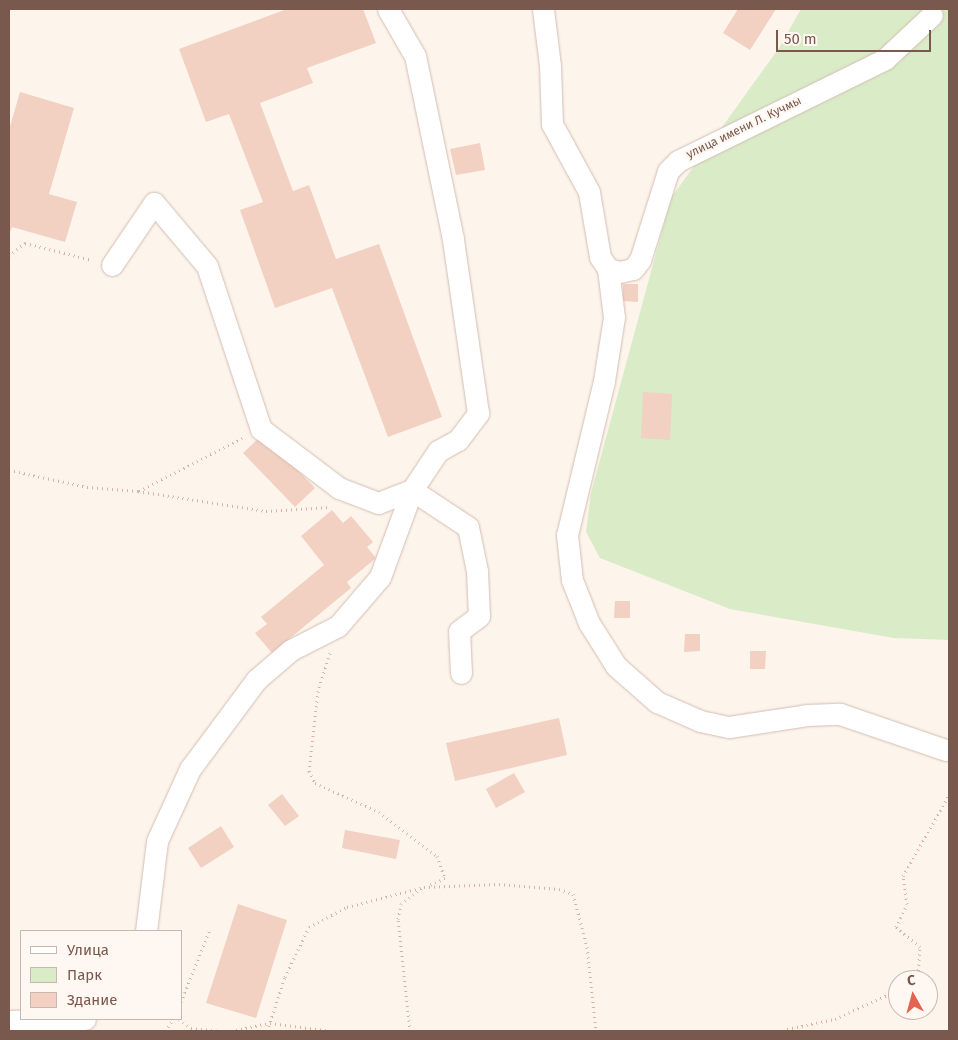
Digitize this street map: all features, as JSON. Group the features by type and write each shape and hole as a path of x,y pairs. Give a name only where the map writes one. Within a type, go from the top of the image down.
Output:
{"street":[{"path":"146,930 157,841 190,769 256,680 291,650 338,626 380,577 412,490 438,451 458,440 478,414 452,239 415,56 388,9"},
{"path":"543,9 550,66 552,124 589,192 600,257 608,269 614,317 604,381 567,535 572,580 589,623 616,666 657,702 700,721 729,727 807,714 840,714 946,750"},
{"name":"улица имени Л. Кучмы","path":"608,269 619,272 633,269 640,260 668,171 678,161 885,59 932,15"},
{"path":"112,265 154,203 207,266 261,429 339,488 378,503 412,490"},
{"path":"412,490 468,527 477,572 479,616 459,631 460,673"},
{"path":"9,1021 47,1020"}],"path":[{"path":"9,256 24,243 112,265"},
{"path":"138,491 261,429"},
{"path":"9,470 87,487 138,491 266,511 335,507"},
{"path":"267,1031 285,977 308,926 347,907 424,887 445,878 437,856 379,812 315,783 309,771 318,691 338,626"},
{"path":"918,970 920,947 896,927 907,904 903,876 949,795"},
{"path":"410,1031 398,919 401,904 424,887 499,884 559,889 573,894 585,939 596,1031"},
{"path":"182,999 210,928"},
{"path":"787,1029 835,1019 888,995"},
{"path":"165,1031 172,1020"},
{"path":"180,1020 191,1028 222,1031"},
{"path":"231,1031 270,1023 332,1031"}],"green space":[{"path":"801,9 949,9 949,640 894,638 730,609 600,558 586,532 591,493 671,198 779,48"}],"building":[{"path":"287,9 363,9 376,43 307,68 313,83 260,103 293,191 309,185 336,259 379,244 442,417 388,437 332,288 275,308 240,210 263,202 229,114 206,122 179,49"},
{"path":"738,9 776,9 750,50 723,33"},
{"path":"20,92 74,108 49,194 77,202 65,242 12,227 9,235 9,130"},
{"path":"480,143 485,170 456,175 450,149"},
{"path":"623,284 638,284 638,302 623,301"},
{"path":"643,392 672,394 670,440 641,438"},
{"path":"263,434 315,488 295,507 243,453"},
{"path":"332,510 343,523 351,516 373,542 367,547 376,558 347,582 351,588 272,653 255,633 267,624 261,617 324,565 301,536"},
{"path":"615,601 630,601 630,618 614,618"},
{"path":"685,634 700,634 700,651 684,652"},
{"path":"750,651 766,651 765,669 750,669"},
{"path":"559,718 567,755 455,781 446,743"},
{"path":"514,773 525,792 496,808 486,789"},
{"path":"282,794 299,816 285,826 268,805"},
{"path":"221,826 234,847 201,868 188,848"},
{"path":"345,830 400,840 396,859 342,848"},
{"path":"238,904 287,920 256,1018 206,1003"}]}
